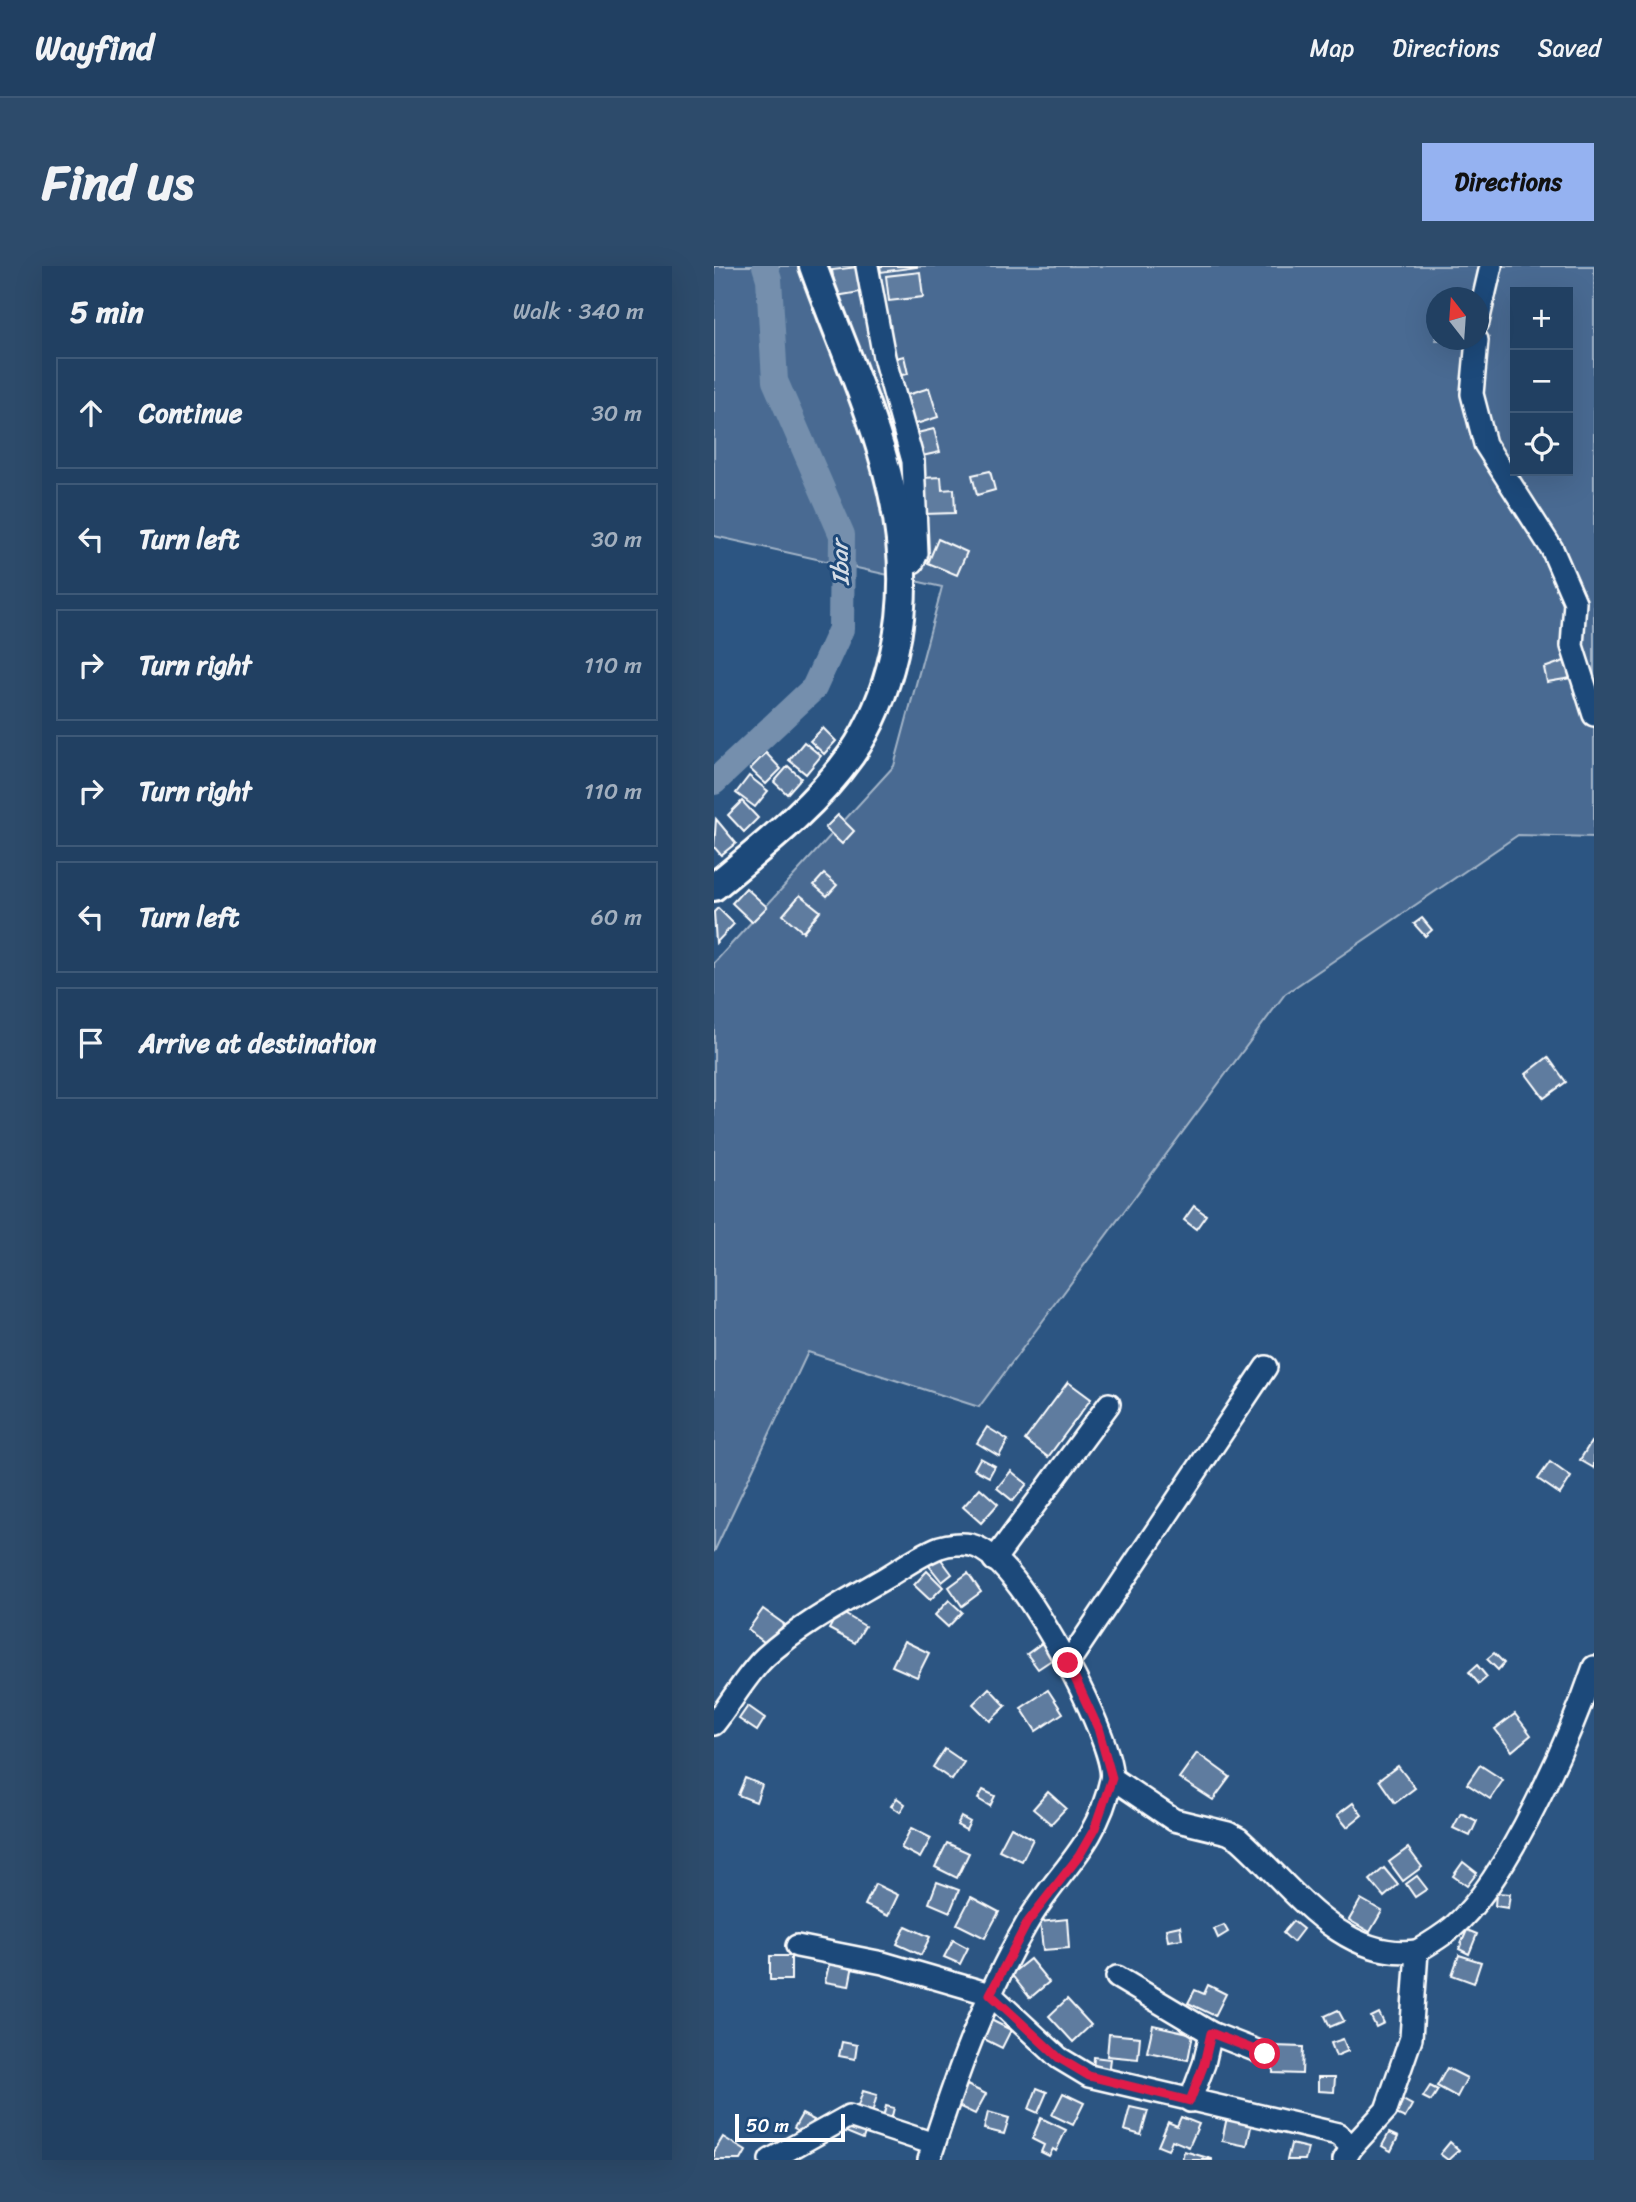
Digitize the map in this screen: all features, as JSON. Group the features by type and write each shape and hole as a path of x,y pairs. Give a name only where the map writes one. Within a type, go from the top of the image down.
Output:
{"main road":[{"path":"714,887 829,782 862,736 890,667 898,634 903,565 898,516 886,460 813,266"}],"street":[{"path":"867,266 884,358 913,461 917,553 912,562 903,565"},
{"path":"1486,287 1491,266"},
{"path":"1476,350 1472,394 1485,444 1552,549 1574,602 1572,646 1594,716"},
{"path":"1068,1663 1266,1367"},
{"path":"994,1560 1109,1404"},
{"path":"714,1724 764,1658 838,1606 941,1547 973,1545 994,1560 1033,1605 1068,1663 1098,1728 1112,1778 1095,1828 1079,1856 1027,1923 990,1994 953,2086 932,2152 849,2116 770,2160"},
{"path":"1112,1778 1174,1820 1228,1833 1239,1839 1317,1916 1369,1948 1388,1953 1417,1951 1454,1925 1474,1903 1508,1853 1579,1711 1594,1668"},
{"path":"797,1946 884,1963 990,1994 1059,2058 1089,2076 1338,2134 1348,2153 1386,2110 1407,2050 1411,2038 1417,1951"},
{"path":"1117,1977 1211,2033 1265,2054"},
{"path":"1190,2101 1204,2064 1211,2033"}],"shaded area":[{"path":"714,266 1594,266 1594,837 1518,835 1285,994 979,1407 808,1352 714,1552 714,963 894,766 942,587 714,536"}],"building":[{"path":"880,266 917,266 917,267 881,272"},
{"path":"857,267 860,292 836,296 832,270"},
{"path":"920,272 923,297 889,301 886,276"},
{"path":"904,356 908,374 895,376 892,359"},
{"path":"929,388 938,417 913,425 904,396"},
{"path":"934,429 940,452 922,456 917,433"},
{"path":"990,471 995,490 977,495 972,475"},
{"path":"941,477 942,490 954,489 955,513 924,514 922,478"},
{"path":"938,539 967,552 957,575 928,563"},
{"path":"1564,661 1571,678 1547,682 1544,668"},
{"path":"823,728 836,741 824,754 810,741"},
{"path":"804,742 821,756 806,774 789,760"},
{"path":"766,753 781,769 766,784 750,769"},
{"path":"788,766 801,778 787,794 774,782"},
{"path":"749,776 768,791 755,807 736,793"},
{"path":"742,801 758,818 744,832 728,815"},
{"path":"838,815 854,831 842,844 825,828"},
{"path":"716,819 736,843 721,855 714,847"},
{"path":"824,874 837,885 827,896 814,885"},
{"path":"746,888 767,907 752,922 732,903"},
{"path":"800,895 820,911 803,932 783,915"},
{"path":"718,908 734,924 716,943 714,912"},
{"path":"1422,918 1432,930 1425,936 1414,924"},
{"path":"1548,1057 1566,1082 1544,1098 1526,1074"},
{"path":"1194,1206 1206,1215 1196,1229 1184,1220"},
{"path":"1068,1382 1091,1399 1048,1457 1025,1440"},
{"path":"987,1427 1008,1440 999,1456 977,1443"},
{"path":"1591,1442 1594,1444 1594,1468 1580,1460"},
{"path":"980,1458 995,1466 989,1477 974,1469"},
{"path":"1550,1462 1571,1477 1560,1494 1538,1479"},
{"path":"1011,1471 1027,1484 1013,1501 997,1488"},
{"path":"980,1488 998,1504 981,1523 963,1507"},
{"path":"937,1554 952,1574 942,1582 926,1562"},
{"path":"927,1571 943,1587 930,1600 914,1585"},
{"path":"968,1573 981,1592 962,1606 949,1587"},
{"path":"949,1600 962,1612 948,1627 935,1615"},
{"path":"763,1609 784,1624 768,1645 748,1630"},
{"path":"839,1611 865,1626 855,1643 829,1629"},
{"path":"904,1641 929,1653 917,1677 892,1666"},
{"path":"1042,1643 1053,1659 1038,1669 1027,1654"},
{"path":"1494,1653 1504,1663 1498,1670 1487,1659"},
{"path":"1477,1665 1487,1677 1479,1684 1469,1672"},
{"path":"989,1688 1006,1706 990,1721 973,1704"},
{"path":"1048,1690 1063,1713 1036,1731 1021,1708"},
{"path":"748,1706 765,1718 757,1731 739,1719"},
{"path":"1515,1714 1531,1735 1512,1751 1495,1729"},
{"path":"945,1749 964,1762 952,1780 933,1767"},
{"path":"1197,1753 1230,1777 1213,1800 1179,1778"},
{"path":"1480,1765 1503,1780 1490,1799 1467,1784"},
{"path":"1398,1766 1415,1788 1395,1803 1379,1780"},
{"path":"745,1778 762,1785 756,1802 738,1795"},
{"path":"983,1790 995,1796 990,1806 978,1799"},
{"path":"1048,1792 1066,1808 1051,1824 1033,1809"},
{"path":"897,1798 905,1804 900,1812 891,1806"},
{"path":"1353,1803 1362,1815 1347,1827 1337,1815"},
{"path":"1461,1813 1477,1821 1470,1836 1453,1828"},
{"path":"961,1817 970,1822 966,1830 957,1825"},
{"path":"1011,1827 1033,1839 1022,1861 999,1850"},
{"path":"911,1828 931,1838 920,1858 901,1848"},
{"path":"947,1843 969,1853 957,1878 935,1867"},
{"path":"1408,1848 1422,1867 1403,1881 1389,1862"},
{"path":"1463,1862 1477,1873 1467,1886 1453,1876"},
{"path":"1384,1868 1398,1885 1384,1897 1370,1880"},
{"path":"1417,1876 1427,1889 1415,1897 1406,1884"},
{"path":"937,1882 959,1890 950,1912 929,1903"},
{"path":"875,1884 898,1895 888,1916 865,1905"},
{"path":"1496,1893 1510,1894 1508,1908 1495,1906"},
{"path":"971,1897 999,1912 985,1938 957,1924"},
{"path":"1361,1899 1382,1911 1370,1932 1349,1920"},
{"path":"1067,1919 1069,1948 1043,1950 1040,1922"},
{"path":"1293,1921 1303,1929 1293,1942 1283,1933"},
{"path":"1224,1925 1228,1932 1218,1938 1214,1929"},
{"path":"906,1926 930,1937 921,1955 897,1944"},
{"path":"1180,1926 1182,1939 1168,1941 1166,1929"},
{"path":"1467,1930 1477,1934 1469,1954 1459,1949"},
{"path":"953,1940 968,1948 960,1964 944,1957"},
{"path":"1459,1955 1481,1962 1474,1983 1452,1975"},
{"path":"770,1956 791,1956 791,1980 770,1980"},
{"path":"1030,1959 1049,1982 1030,1998 1011,1974"},
{"path":"830,1960 853,1965 849,1986 825,1982"},
{"path":"1208,1985 1226,1994 1215,2016 1188,2003 1195,1990 1204,1994"},
{"path":"1067,1999 1091,2025 1073,2042 1049,2016"},
{"path":"1338,2010 1344,2021 1330,2027 1325,2016"},
{"path":"1379,2013 1384,2023 1376,2027 1371,2017"},
{"path":"989,2019 1011,2030 1002,2048 980,2037"},
{"path":"1153,2025 1193,2034 1188,2060 1147,2052"},
{"path":"1109,2034 1140,2037 1138,2059 1107,2056"},
{"path":"1343,2039 1348,2051 1336,2056 1331,2043"},
{"path":"842,2042 857,2045 855,2059 839,2056"},
{"path":"1274,2046 1303,2047 1302,2074 1273,2073"},
{"path":"1094,2057 1110,2059 1108,2074 1093,2072"},
{"path":"1447,2068 1467,2078 1457,2097 1437,2086"},
{"path":"1318,2077 1335,2077 1334,2092 1318,2091"},
{"path":"967,2085 986,2094 975,2114 956,2105"},
{"path":"1430,2086 1438,2090 1431,2101 1423,2097"},
{"path":"1037,2088 1047,2092 1038,2113 1029,2109"},
{"path":"863,2091 877,2095 872,2113 857,2109"},
{"path":"1063,2093 1084,2103 1073,2125 1052,2115"},
{"path":"1403,2100 1412,2105 1405,2118 1396,2114"},
{"path":"886,2106 894,2108 891,2120 883,2118"},
{"path":"1130,2107 1148,2111 1141,2135 1124,2130"},
{"path":"988,2112 1009,2118 1004,2134 984,2129"},
{"path":"802,2114 814,2120 806,2135 794,2128"},
{"path":"1181,2117 1199,2124 1189,2147 1172,2140 1168,2150 1158,2146 1168,2122 1177,2126"},
{"path":"1227,2117 1252,2122 1247,2146 1222,2141"},
{"path":"1041,2118 1066,2130 1056,2151 1053,2149 1049,2156 1041,2152 1044,2145 1032,2139"},
{"path":"850,2123 866,2130 863,2139 846,2132"},
{"path":"1389,2133 1398,2137 1391,2151 1382,2146"},
{"path":"723,2137 746,2151 741,2160 714,2160 714,2152"},
{"path":"1450,2142 1459,2150 1448,2160 1440,2154"},
{"path":"1291,2144 1308,2148 1305,2160 1287,2160"},
{"path":"1184,2151 1212,2159 1212,2160 1182,2160"}],"waterway":[{"name":"Ibar","path":"714,782 814,688 841,629 842,535 775,381 769,279 765,266"}],"route":[{"path":"1068,1663 1098,1728 1110,1763 1112,1778 1095,1828 1079,1856 1027,1923 990,1994 1059,2058 1089,2076 1190,2101 1204,2064 1211,2033 1265,2054"}]}
